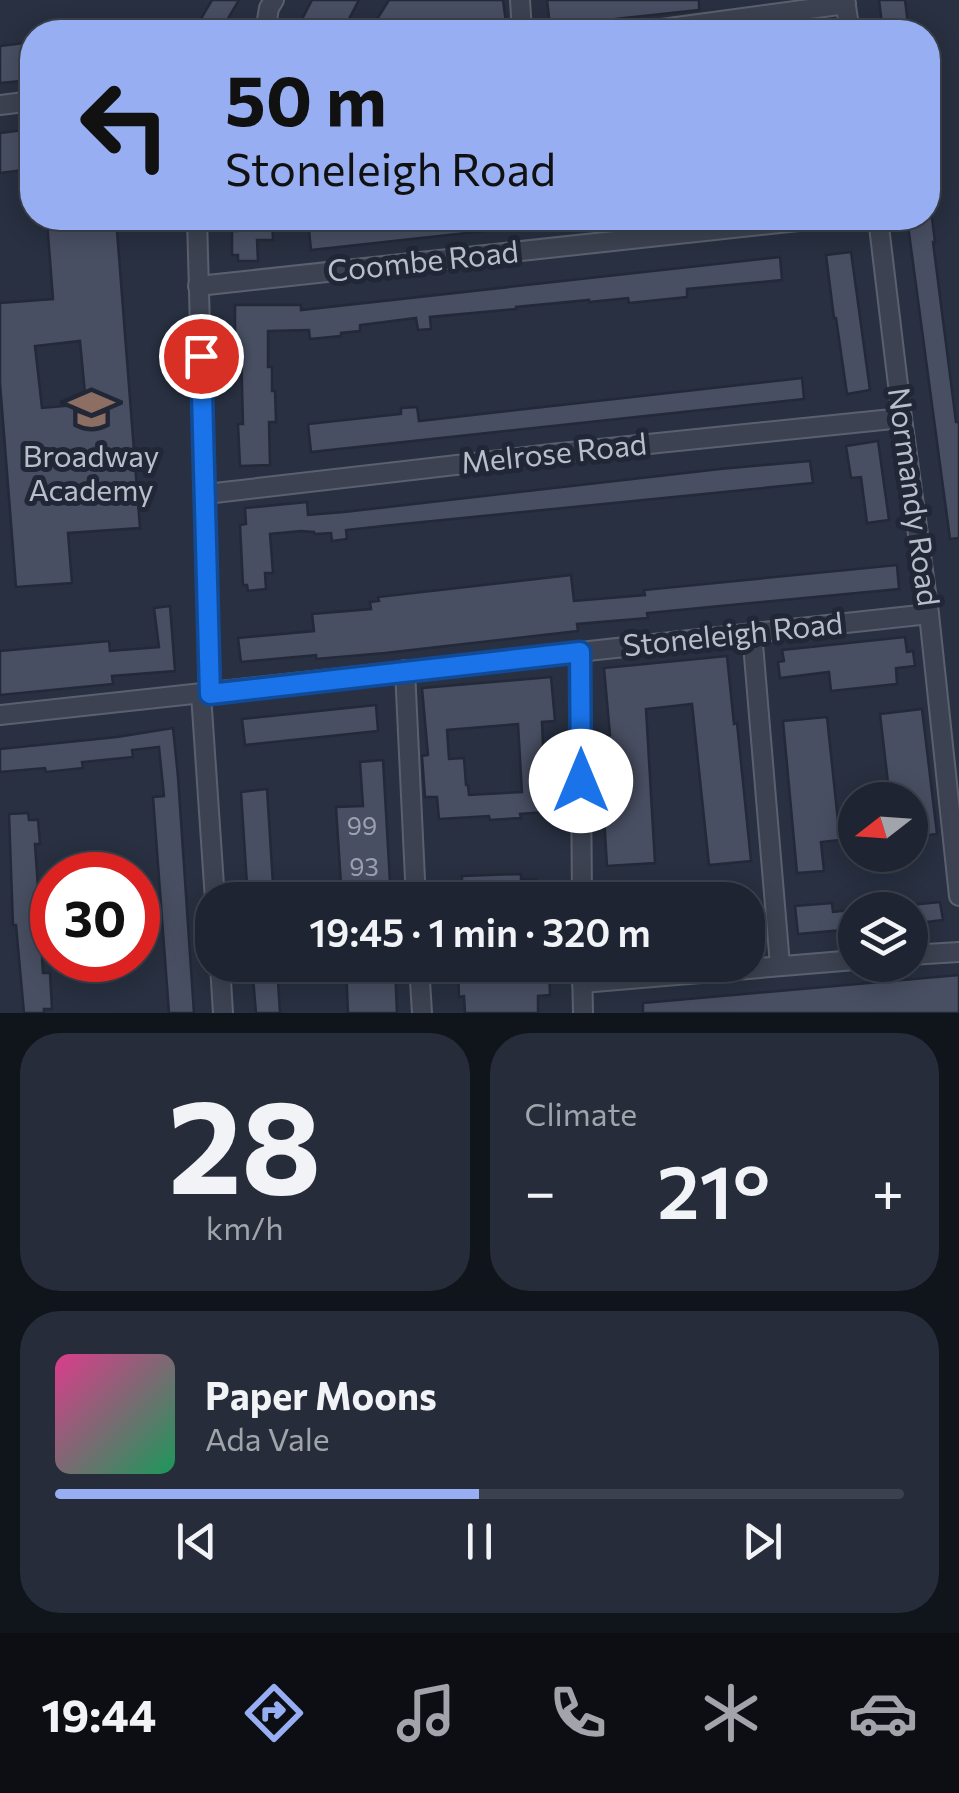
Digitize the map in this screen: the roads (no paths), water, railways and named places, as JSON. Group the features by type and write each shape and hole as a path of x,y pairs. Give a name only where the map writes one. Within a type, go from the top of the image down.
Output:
{"street":[{"path":"722,20 846,2"},
{"path":"197,230 206,494 206,694 214,882"},
{"name":"Coombe Road","path":"198,286 715,230"},
{"name":"Normandy Road","path":"879,230 929,614 959,896"},
{"name":"Melrose Road","path":"206,494 902,418"},
{"name":"Stoneleigh Road","path":"0,716 929,614"},
{"path":"752,632 780,966"},
{"path":"580,652 582,882"},
{"path":"405,670 415,882"},
{"path":"928,955 959,952"},
{"path":"765,967 838,961"},
{"path":"221,982 223,1013"},
{"path":"420,982 422,1013"},
{"path":"582,982 582,1013"}],"place":[{"name":"Broadway Academy","path":"91,410"}]}
